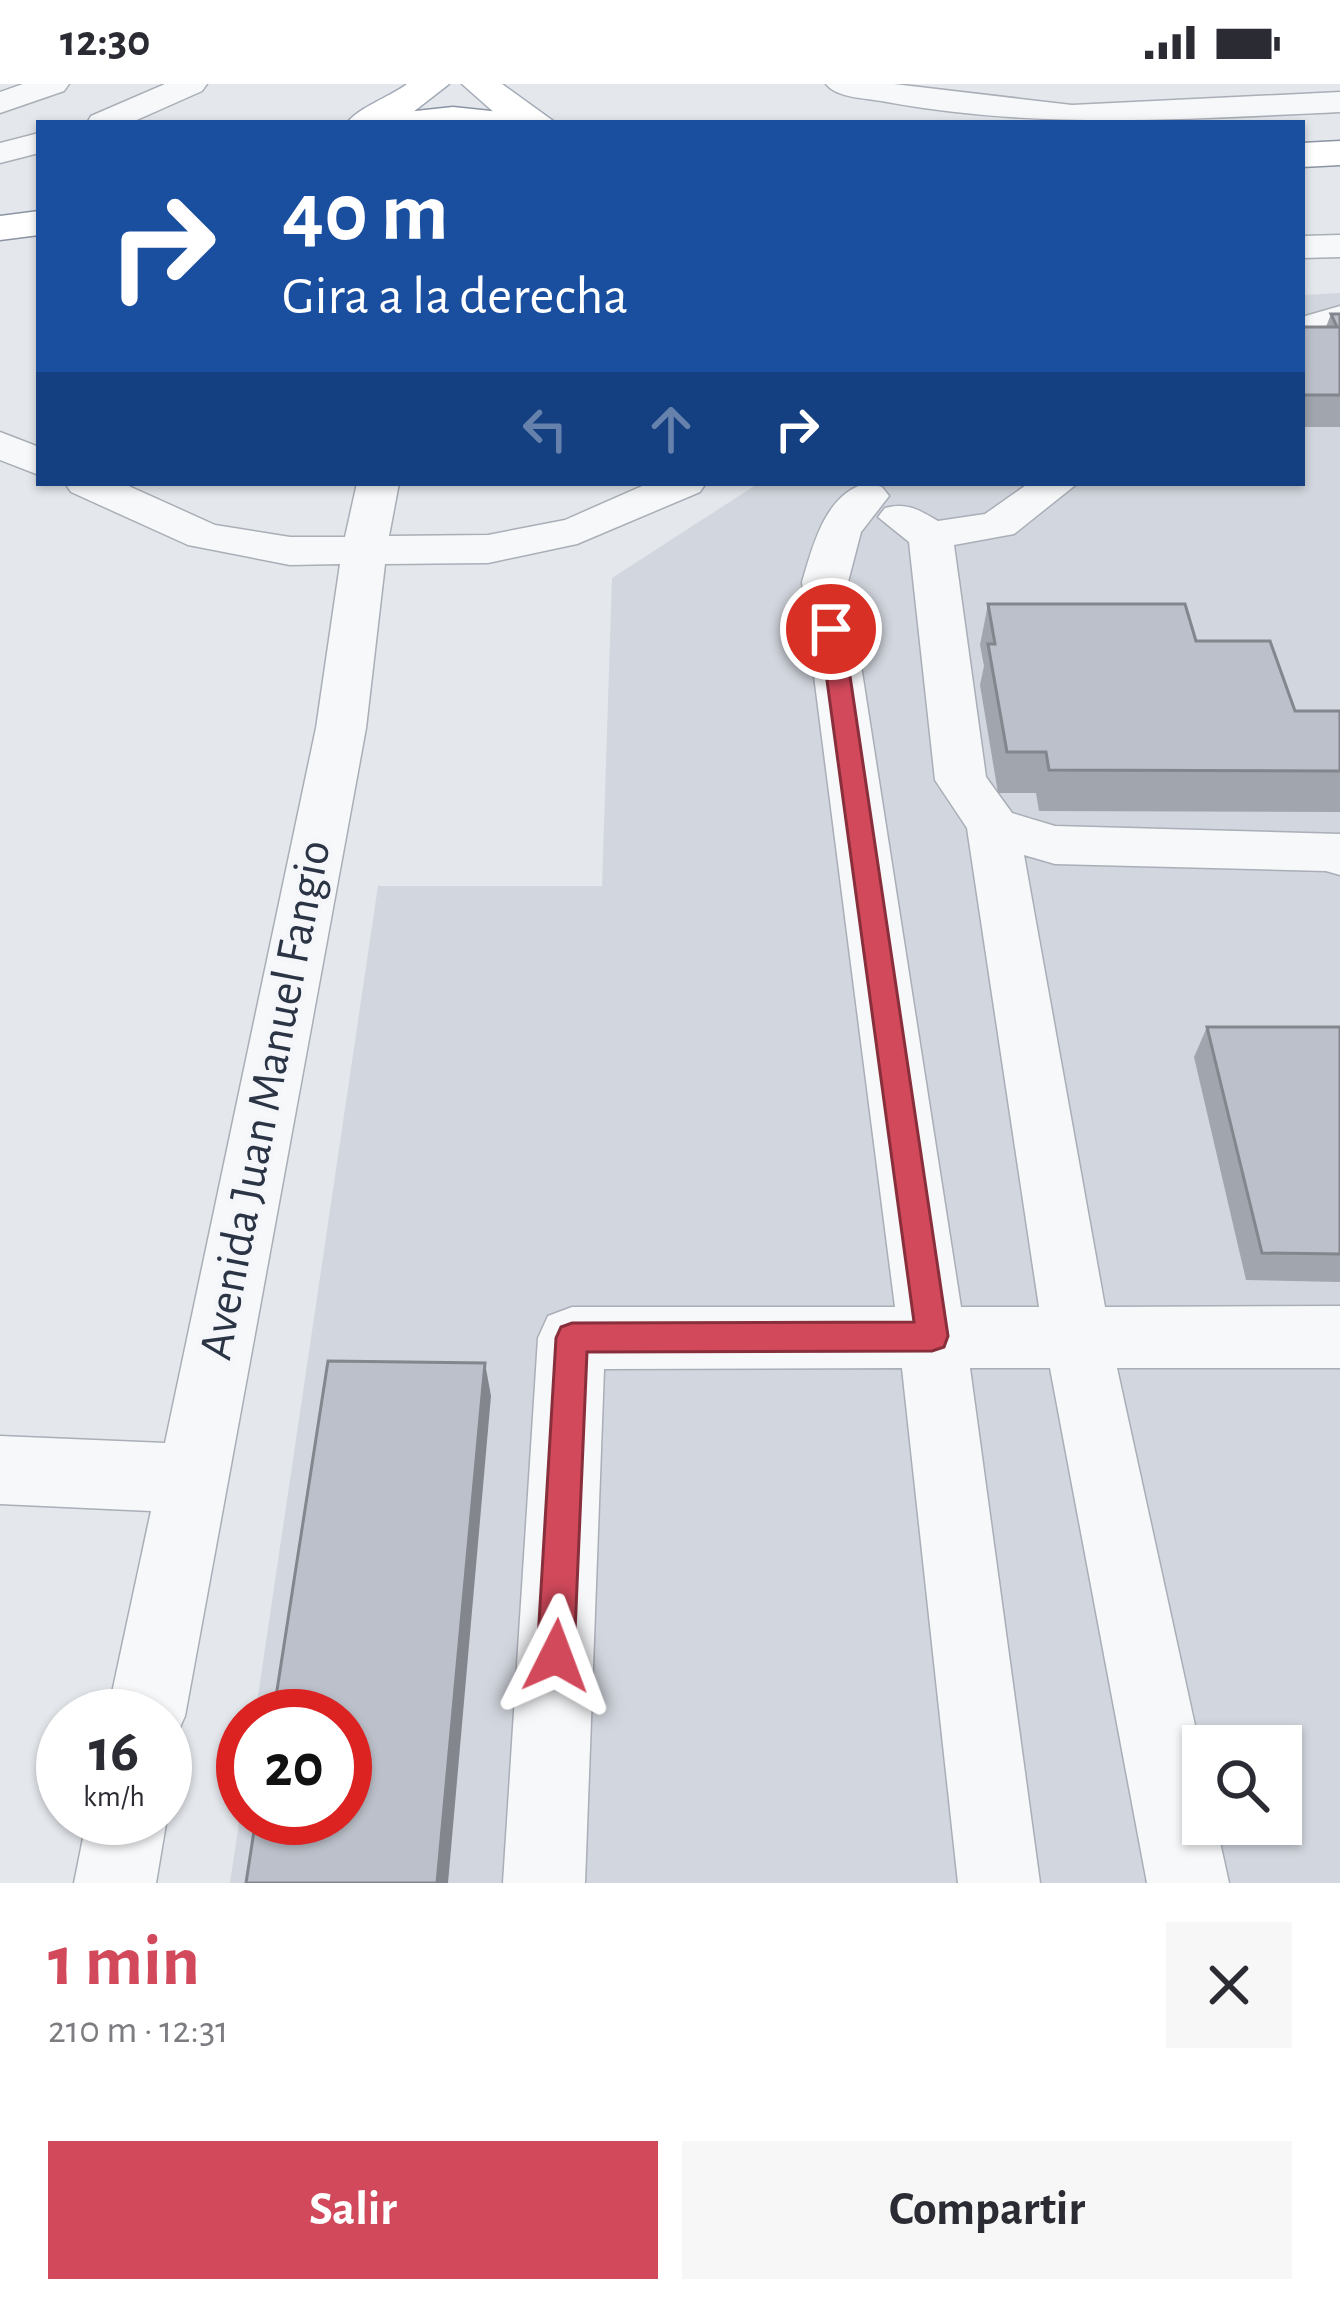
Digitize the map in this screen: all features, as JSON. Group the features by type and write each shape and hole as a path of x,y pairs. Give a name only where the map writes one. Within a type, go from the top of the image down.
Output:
{"main road":[{"path":"373,120 393,112 431,84"},
{"path":"480,84 530,120"},
{"path":"429,120 478,120"},
{"path":"1305,155 1340,153"},
{"path":"0,228 36,223"},
{"path":"0,246 36,245"}],"street":[{"path":"0,103 53,84"},
{"path":"110,120 191,84"},
{"path":"842,84 935,101 1072,115 1340,102"},
{"path":"0,153 36,144"},
{"path":"1305,247 1340,246"},
{"path":"1305,328 1340,317"},
{"path":"0,445 36,461"},
{"path":"93,486 204,536 290,551 488,549 577,531 678,486"},
{"name":"Avenida Juan Manuel Fangio","path":"151,1689 341,728 364,550 377,486"},
{"path":"998,1883 932,1336 825,582 856,490 931,536 998,525 1053,486"},
{"path":"931,536 961,780 993,826 1077,1336 1188,1883"},
{"path":"993,826 1055,845 1335,852 1340,856"},
{"path":"544,1883 572,1338 1340,1337"},
{"path":"0,1470 190,1478"},
{"path":"115,1883 122,1845"}],"shaded area":[{"path":"1340,293 1340,1883 230,1883 236,1845 372,1845 372,1689 259,1689 378,886 602,886 612,578 754,486 1305,486 1305,295"}],"building":[{"path":"1331,314 1340,314 1340,395 1305,395 1305,327 1337,327"},
{"path":"988,604 1185,604 1196,641 1270,641 1295,711 1340,711 1340,771 1049,770 1046,752 1007,752 988,644 995,644"},
{"path":"1207,1027 1340,1027 1340,1254 1262,1253"},
{"path":"328,1361 485,1363 437,1883 246,1883 252,1845 372,1845 372,1689 277,1689"}],"route":[{"path":"556,1656 572,1338 932,1336 831,629"}]}
